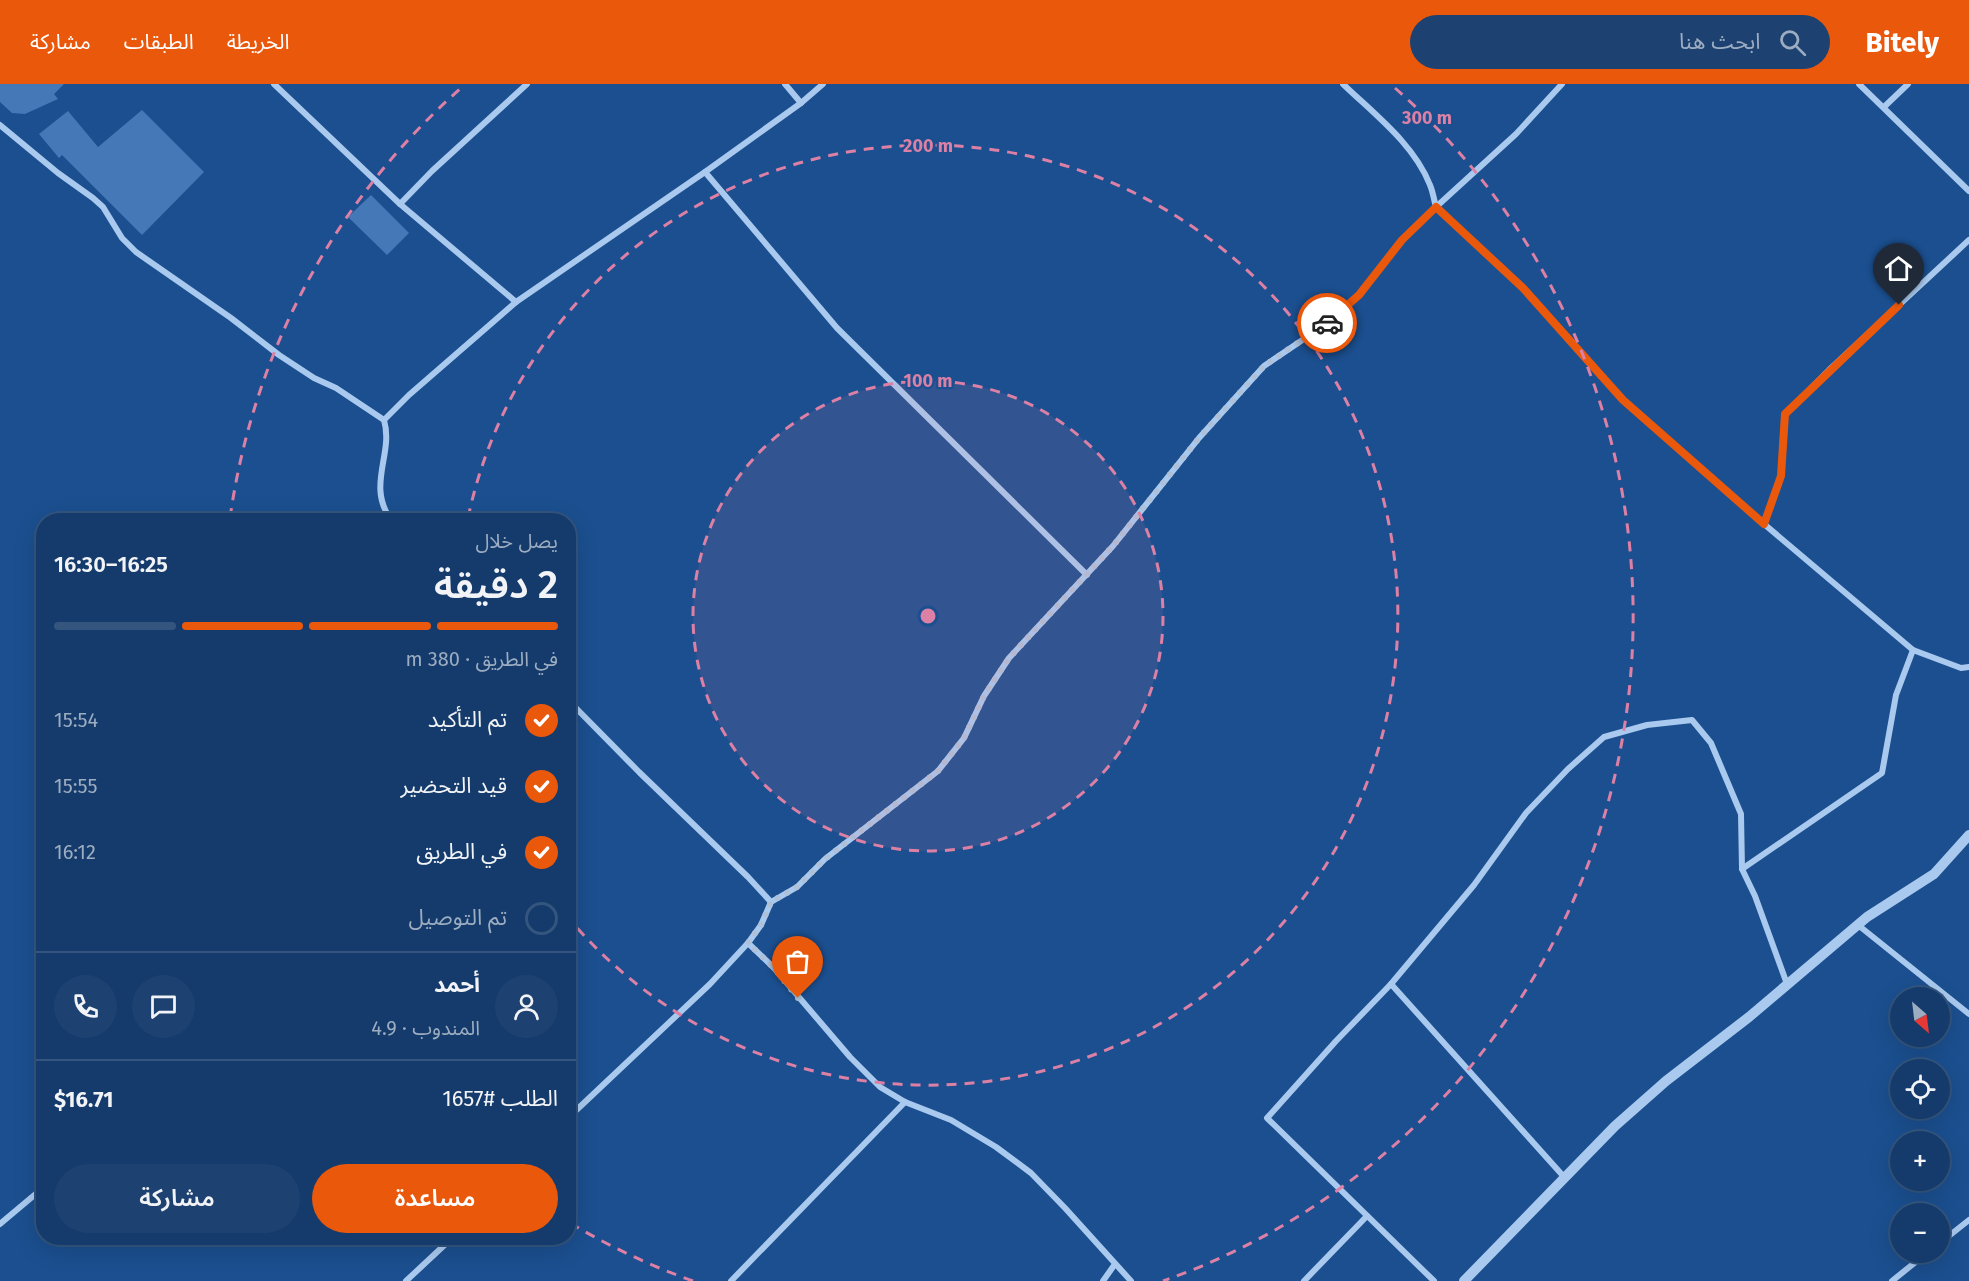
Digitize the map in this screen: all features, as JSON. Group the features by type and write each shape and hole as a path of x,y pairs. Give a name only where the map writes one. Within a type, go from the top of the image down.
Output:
{"street":[{"path":"274,84 400,204 516,302"},
{"path":"400,204 432,171 527,84"},
{"path":"785,84 801,103"},
{"path":"384,420 409,395 516,302 705,172 801,103 823,84"},
{"path":"1343,84 1399,138 1418,161 1430,185 1436,207 1523,288 1623,400 1764,524 1913,650 1961,668 1969,667"},
{"path":"576,1110 710,984 748,943 761,925 771,902 797,887 825,859 938,771 964,738 984,696 1009,658 1113,546 1199,438 1264,366 1335,318 1359,295 1402,240 1516,134 1562,84"},
{"path":"1859,84 1969,191"},
{"path":"1884,107 1908,84"},
{"path":"0,125 103,207 122,238 136,252 231,318 279,355 314,378 364,405 384,420 387,430 380,484 383,504 388,513"},
{"path":"705,172 837,328 1087,575"},
{"path":"1764,524 1781,476 1785,414 1969,240"},
{"path":"1742,869 1882,773 1896,695 1913,650"},
{"path":"576,708 771,902"},
{"path":"1434,1281 1267,1118 1391,984 1474,885 1526,813 1568,769 1604,737 1647,725 1692,720 1711,743 1742,814 1742,869 1755,896 1787,984"},
{"path":"1464,1281 1615,1126 1666,1081 1749,1017 1858,925 1934,874 1969,835"},
{"path":"1858,925 1969,1014"},
{"path":"748,943 774,968 850,1057 880,1087 905,1102 951,1120 996,1147 1031,1173 1131,1281"},
{"path":"1391,984 1565,1178"},
{"path":"730,1281 905,1102"},
{"path":"0,1224 36,1194"},
{"path":"1304,1281 1367,1216"},
{"path":"1950,1235 1969,1220"},
{"path":"406,1281 445,1245"},
{"path":"1892,1281 1914,1263"},
{"path":"1103,1281 1115,1264"}],"building":[{"path":"0,84 64,84 54,94 58,99 25,114 12,113 0,102"},
{"path":"142,110 204,172 142,235 62,155 59,158 39,134 68,111 98,147"},
{"path":"371,195 409,233 387,255 348,217"}],"way so far":[{"path":"798,998 774,968 748,943 761,925 771,902 797,887 825,859 938,771 964,738 984,696 1009,658 1113,546 1199,438 1264,366 1327,323"}],"route":[{"path":"1327,323 1359,295 1402,240 1436,207 1523,288 1623,400 1764,524 1781,476 1785,414 1899,305"}]}
